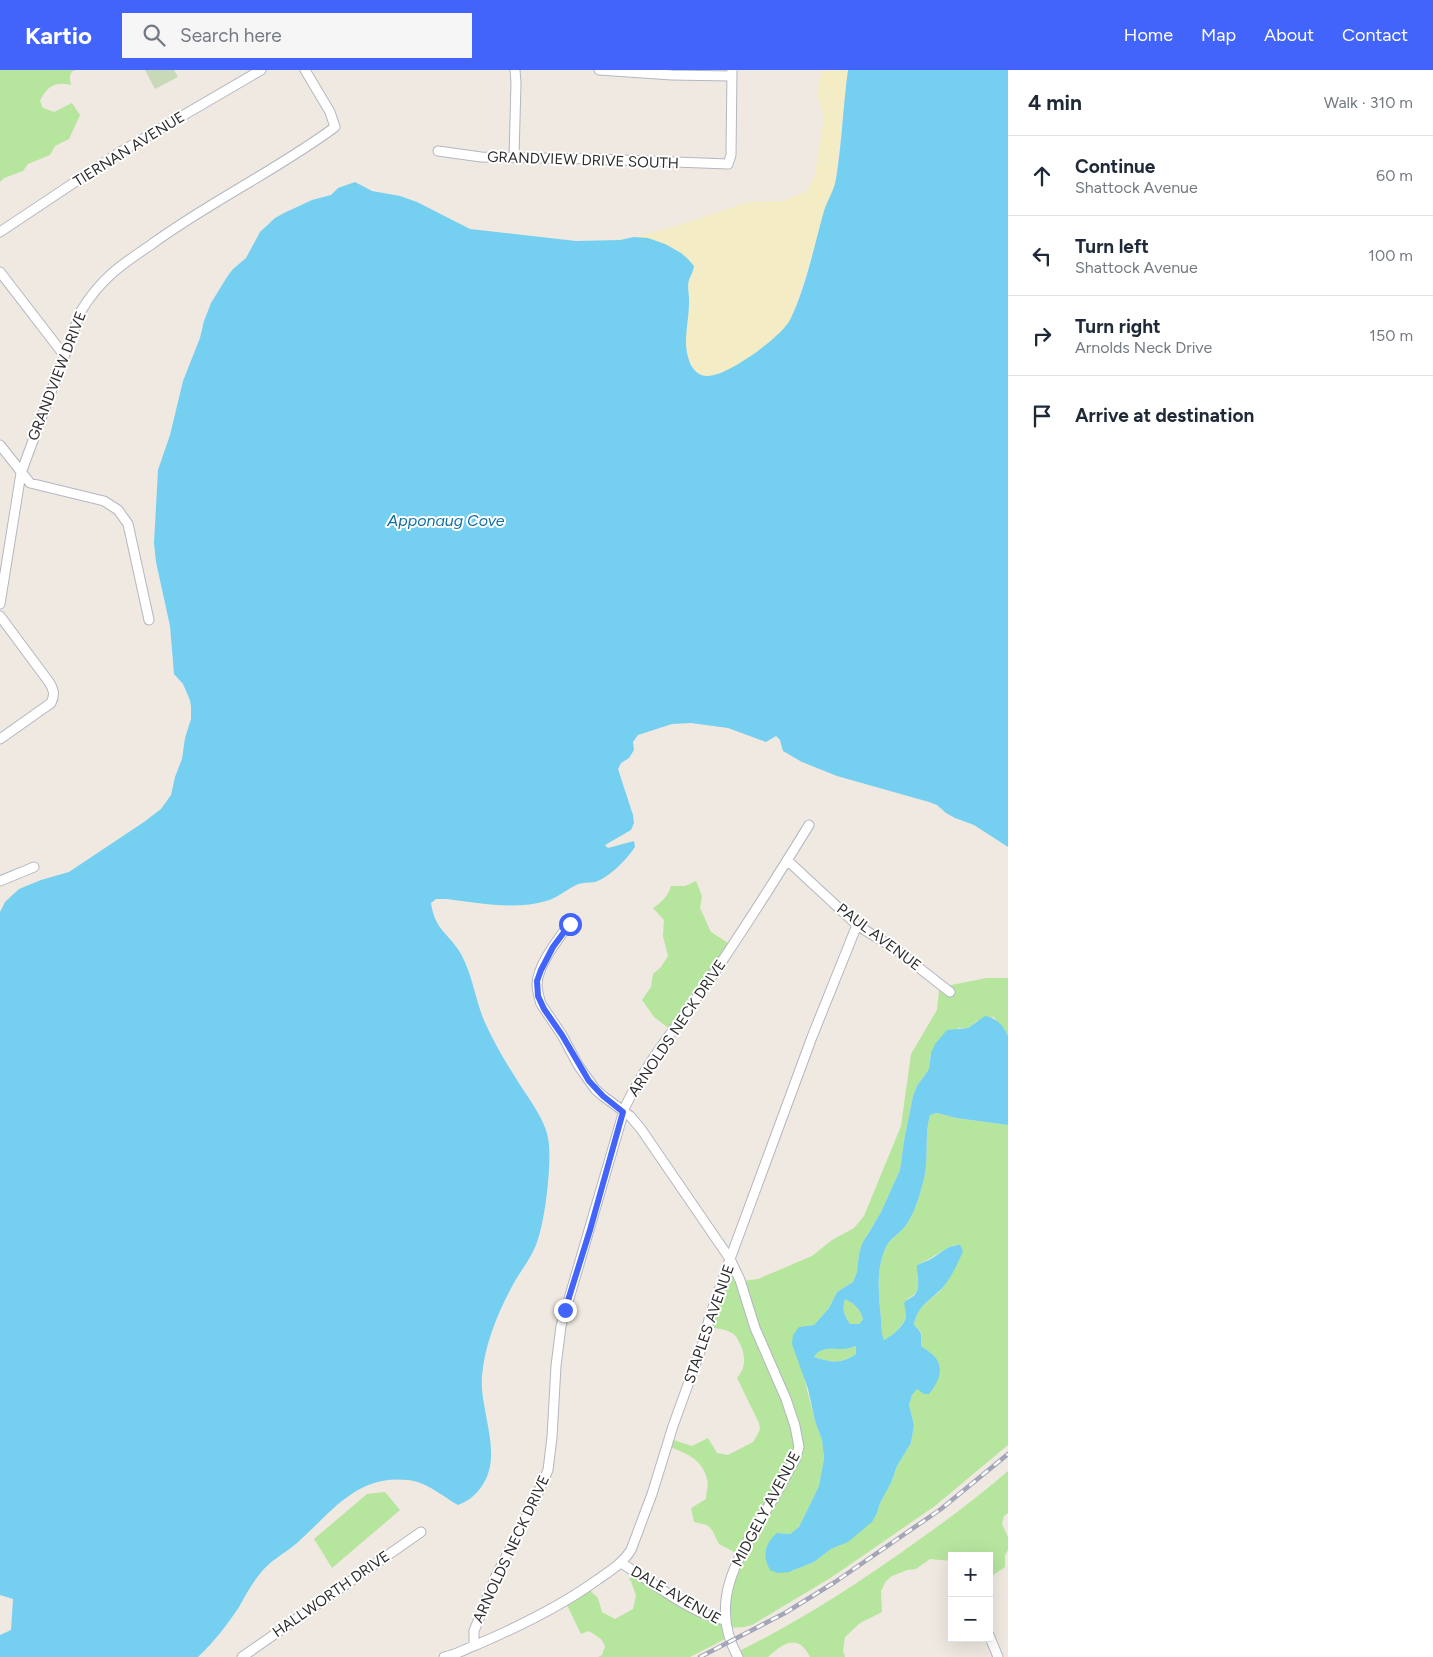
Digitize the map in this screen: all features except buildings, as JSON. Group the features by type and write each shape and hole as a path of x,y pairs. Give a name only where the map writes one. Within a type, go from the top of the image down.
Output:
{"street":[{"name":"TIERNAN AVENUE","path":"0,232 117,154 261,70"},
{"name":"GRANDVIEW DRIVE","path":"0,604 21,473 81,311 90,295 102,281 127,261 193,215 285,162 335,127 330,112 305,70"},
{"path":"514,157 515,70"},
{"path":"599,70 672,75 731,73"},
{"name":"GRANDVIEW DRIVE SOUTH","path":"438,151 481,157 728,164 731,155 731,73"},
{"path":"0,272 64,355"},
{"path":"0,445 30,483 104,501 118,510 128,524 149,620"},
{"path":"0,616 49,682 53,688 54,696 51,703 0,739"},
{"name":"ARNOLDS NECK DRIVE","path":"474,1646 474,1631 495,1578 535,1500 548,1470 561,1326 623,1112 631,1094 656,1055 710,979 809,825"},
{"name":"PAUL AVENUE","path":"787,860 857,925 895,949 950,992"},
{"path":"0,881 34,867"},
{"name":"MIDGELY AVENUE","path":"570,924 553,947 541,970 537,981 538,996 544,1009 589,1081 603,1096 630,1116 645,1133 730,1259 740,1280 755,1328 786,1399 795,1426 799,1447 795,1460 750,1536 736,1564 725,1601 725,1620"},
{"name":"STAPLES AVENUE","path":"474,1646 562,1604 621,1563 631,1550 652,1494 730,1259 812,1037 857,925"},
{"name":"HALLWORTH DRIVE","path":"242,1657 421,1532"},
{"name":"DALE AVENUE","path":"621,1563 688,1605 713,1618 725,1620 727,1634 738,1657"},
{"path":"992,1642 998,1657"},
{"path":"444,1657 465,1651 474,1646"}],"green space":[{"path":"0,70 75,70 70,74 71,85 56,84 52,86 40,101 43,108 54,112 72,103 80,115 69,139 55,146 50,155 28,164 23,171 4,178 0,182"},
{"path":"145,70 174,70 178,77 155,89"},
{"path":"696,881 702,896 700,908 711,932 731,945 671,1030 654,1017 642,1000 651,987 653,974 661,967 668,956 663,936 664,920 653,908 664,899 671,886 685,886"},
{"path":"987,978 1008,978 1008,1036 994,1017 977,1021 968,1028 958,1028 931,1053 929,1069 917,1086 913,1096 900,1170 859,1254 857,1272 853,1282 837,1292 829,1308 814,1325 799,1327 804,1378 822,1440 824,1458 819,1486 799,1527 790,1534 778,1533 789,1572 814,1562 831,1549 841,1545 877,1513 897,1466 911,1443 914,1425 909,1405 912,1395 936,1358 921,1346 921,1334 914,1325 919,1310 938,1293 946,1282 956,1244 917,1265 918,1289 913,1296 907,1299 905,1319 891,1336 884,1340 879,1301 879,1279 882,1257 886,1247 906,1225 917,1203 924,1179 928,1123 930,1115 937,1113 956,1118 1008,1125 1008,1445 935,1506 832,1577 752,1625 727,1628 729,1637 690,1657 598,1657 602,1655 605,1646 601,1639 589,1631 581,1634 565,1601 586,1587 598,1598 602,1612 615,1619 633,1609 636,1596 629,1580 634,1571 690,1607 724,1619 738,1554 719,1544 712,1530 707,1525 694,1522 691,1508 706,1499 708,1484 705,1472 692,1457 667,1446 671,1439 692,1446 708,1438 717,1453 728,1455 753,1442 760,1430 759,1423 737,1378 744,1362 738,1339 728,1331 707,1327 730,1263 742,1281 758,1279 812,1256 832,1240 854,1228 864,1216 901,1126 911,1054 937,1010 939,990 941,987"},
{"path":"845,1299 859,1310 863,1319 859,1324 850,1324 846,1318 844,1312"},
{"path":"856,1346 856,1354 845,1360 835,1362 814,1357 820,1351 846,1349"},
{"path":"1008,1471 1008,1513 1004,1516 1002,1524 1008,1537 1008,1550 1005,1555 1005,1567 993,1575 993,1552 948,1552 948,1561 930,1559 916,1569 907,1570 892,1576 886,1581 881,1591 882,1612 860,1623 845,1637 843,1651 845,1657 810,1657 800,1645 790,1643 779,1648 768,1657 731,1657 825,1603 867,1576 947,1520"},
{"path":"385,1492 400,1510 332,1568 314,1539 367,1494"}],"sand":[{"path":"822,70 848,70 835,182 793,314 783,330 748,358 717,374 703,375 692,367 686,348 689,307 688,285 694,266 682,254 667,245 634,237 673,227 749,202 783,201 807,191 815,174 824,118 817,94"}],"water":[{"name":"Apponaug Cove","path":"848,70 1008,70 1008,847 974,825 946,813 937,805 837,776 802,762 783,751 780,740 776,736 766,742 728,728 691,723 672,724 638,735 633,742 634,750 629,758 621,763 618,769 634,823 631,830 605,845 608,848 634,841 635,847 612,872 600,880 579,884 554,898 535,904 496,905 447,899 436,899 431,903 439,926 465,962 488,1029 541,1118 549,1145 547,1196 536,1245 498,1315 486,1351 482,1390 491,1449 487,1477 479,1490 470,1499 458,1505 428,1486 415,1481 390,1480 374,1483 359,1489 333,1508 297,1543 263,1570 225,1627 198,1657 0,1657 0,1635 11,1630 13,1599 0,1595 0,912 5,902 19,889 69,872 144,822 161,809 171,795 182,759 185,738 191,719 191,707 183,684 174,674 170,626 156,562 154,543 158,470 170,435 183,381 211,303 233,269 246,258 260,232 275,218 312,200 331,195 338,188 355,182 372,191 400,196 417,202 470,229 576,241 620,240 634,237 648,238 665,244 681,253 694,266 688,285 689,307 686,347 690,363 701,375 716,375 753,355 776,336 790,320 796,308 824,211 835,183"},
{"path":"985,1016 993,1018 999,1023 1008,1036 1008,1125 956,1118 937,1113 930,1115 924,1179 919,1197 915,1209 904,1228 886,1247 882,1257 879,1279 879,1301 884,1340 898,1330 905,1319 904,1303 915,1295 917,1290 917,1265 948,1248 960,1245 963,1251 952,1274 944,1286 918,1312 914,1325 921,1334 921,1346 932,1354 939,1364 939,1378 929,1394 924,1394 917,1389 912,1395 909,1405 914,1425 911,1443 897,1466 872,1522 848,1542 831,1549 814,1562 789,1572 778,1573 770,1570 766,1560 767,1545 777,1533 790,1534 799,1527 819,1486 824,1458 822,1440 815,1421 808,1389 792,1344 793,1335 799,1327 814,1325 829,1308 837,1292 853,1282 857,1272 862,1244 881,1212 900,1170 913,1096 917,1086 929,1069 931,1053 935,1044 947,1030 968,1028","holes":["845,1299 859,1310 863,1319 859,1324 850,1324 846,1318 844,1312","856,1346 856,1354 845,1360 835,1362 814,1357 820,1351 846,1349"]}],"railway":[{"path":"700,1657 785,1613 835,1582 941,1509 1008,1454"}],"route":[{"path":"565,1310 590,1230 623,1112 595,1089 578,1066 538,996 537,981 544,962 570,924"}]}
